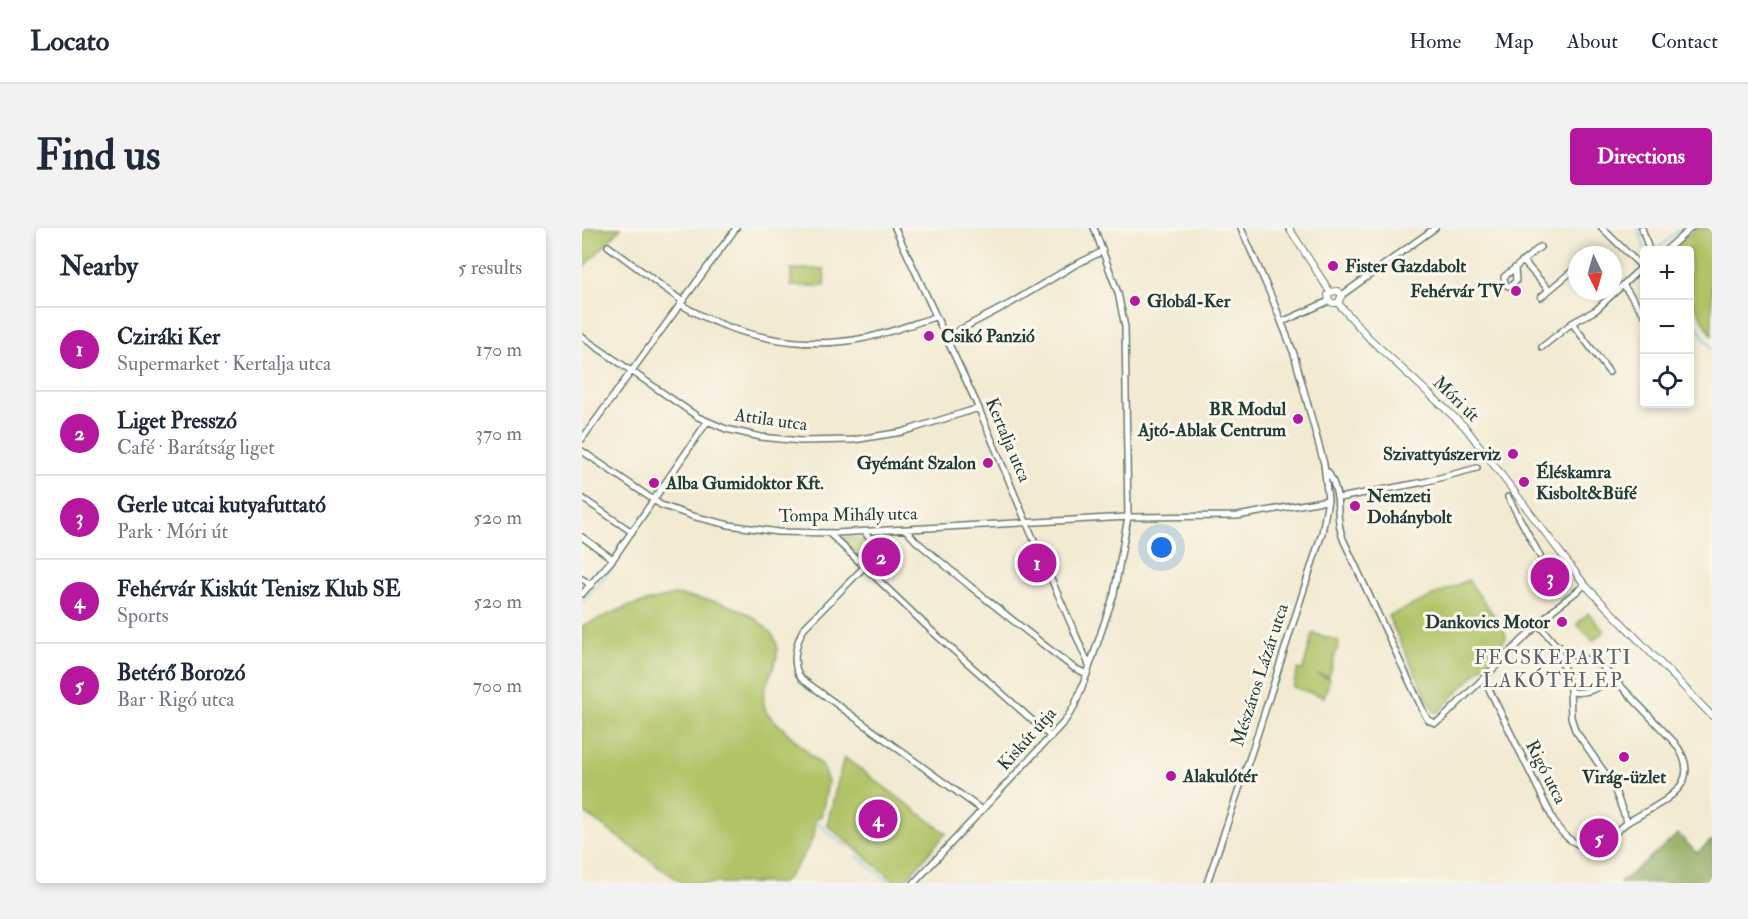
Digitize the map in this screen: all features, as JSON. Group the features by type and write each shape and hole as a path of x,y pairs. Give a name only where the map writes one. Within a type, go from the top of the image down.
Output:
{"main road":[{"path":"1289,228 1330,292 1329,300 1338,303 1341,295 1338,291 1330,292"},
{"name":"Móri út","path":"1338,303 1368,338 1465,427 1585,585 1712,716"}],"street":[{"name":"Kertalja utca","path":"895,228 979,408 1089,665"},
{"name":"Kiskút útja","path":"914,883 1069,715 1087,674 1118,578 1128,517 1125,327 1118,293 1094,228"},
{"path":"1241,228 1294,354 1325,469 1338,495 1340,530 1428,720 1436,723 1442,719 1554,609 1585,585"},
{"path":"1341,295 1435,228"},
{"path":"1602,228 1640,263"},
{"path":"1642,228 1648,246"},
{"path":"1671,246 1692,228"},
{"path":"582,439 733,229"},
{"path":"608,246 698,315 758,336 803,342 864,338 935,317"},
{"path":"1515,268 1540,247"},
{"path":"945,338 1103,251"},
{"path":"1523,261 1549,290"},
{"path":"1640,269 1623,285 1640,308"},
{"path":"1541,297 1568,274"},
{"path":"1281,321 1329,300"},
{"path":"1542,347 1572,323 1596,310 1604,300"},
{"path":"1572,323 1609,372"},
{"name":"Attila utca","path":"582,337 707,422 761,437 788,441 834,442 869,438 902,432 979,408"},
{"path":"582,594 613,559 707,422"},
{"name":"Tompa Mihály utca","path":"582,451 653,501 692,516 729,525 778,532 829,533 1128,517 1248,515 1338,495 1424,482 1477,468"},
{"name":"Mészáros Lázár utca","path":"1207,883 1322,533 1328,497 1325,469"},
{"path":"1508,497 1540,556"},
{"path":"582,498 632,532"},
{"path":"1327,509 1339,510"},
{"path":"1530,536 1542,527"},
{"path":"906,530 916,541 1045,646 1074,668 1087,674"},
{"path":"865,532 872,542 874,557 804,628 798,642 795,664 797,674 982,810"},
{"path":"829,533 935,634 1051,737"},
{"path":"582,537 613,559"},
{"path":"582,579 591,585"},
{"name":"Rigó utca","path":"1484,679 1551,815 1566,837 1583,846 1596,846 1628,822 1661,805 1675,792 1685,777 1686,762 1680,749 1611,675 1596,662 1575,656 1555,644 1539,625"},
{"path":"1555,644 1567,676 1571,717 1575,730 1612,783 1628,822"},
{"path":"1570,692 1590,691 1604,685 1611,675"}],"green space":[{"path":"582,228 621,228 582,269"},
{"path":"1697,228 1712,228 1712,336 1694,304 1694,246 1675,246"},
{"path":"791,269 824,269 825,286 791,286"},
{"path":"846,537 863,541 870,550 867,555 860,558 843,541"},
{"path":"1468,580 1504,629 1506,637 1497,652 1437,713 1434,712 1388,616"},
{"path":"674,595 734,607 756,619 769,631 778,650 764,693 764,706 767,713 823,767 828,783 821,816 814,821 815,830 811,842 782,883 682,883 582,811 582,626 629,606"},
{"path":"1588,613 1604,631 1593,641 1577,624"},
{"path":"1313,633 1339,641 1329,677 1317,674 1330,679 1324,697 1293,687 1298,669 1303,670"},
{"path":"844,757 946,833 903,883 897,883 827,825"},
{"path":"1678,834 1697,853 1712,840 1710,883 1620,883"}],"waterway":[{"path":"1639,228 1644,246"},
{"path":"1661,246 1682,228"},
{"path":"1694,322 1712,349"},
{"path":"582,602 616,564"},
{"path":"814,821 847,847"},
{"path":"857,856 890,883"}],"place":[{"name":"Fister Gazdabolt","path":"1333,266"},
{"name":"Fehérvár TV","path":"1516,291"},
{"name":"Globál-Ker","path":"1135,301"},
{"name":"Csikó Panzió","path":"929,336"},
{"name":"BR Modul Ajtó-Ablak Centrum","path":"1298,419"},
{"name":"Szivattyúszerviz","path":"1513,454"},
{"name":"Gyémánt Szalon","path":"988,463"},
{"name":"Éléskamra Kisbolt&Büfé","path":"1524,482"},
{"name":"Alba Gumidoktor Kft.","path":"654,483"},
{"name":"Nemzeti Dohánybolt","path":"1355,506"},
{"name":"Liget Presszó","path":"881,557"},
{"name":"Cziráki Ker","path":"1037,563"},
{"name":"Gerle utcai kutyafuttató","path":"1550,577"},
{"name":"Dankovics Motor","path":"1562,622"},
{"name":"Virág-üzlet","path":"1624,757"},
{"name":"Alakulótér","path":"1171,776"},
{"name":"Fehérvár Kiskút Tenisz Klub SE","path":"878,819"},
{"name":"Betérő Borozó","path":"1599,838"}],"district":[{"name":"FECSKEPARTI LAKÓTELEP","path":"1553,668"}]}
